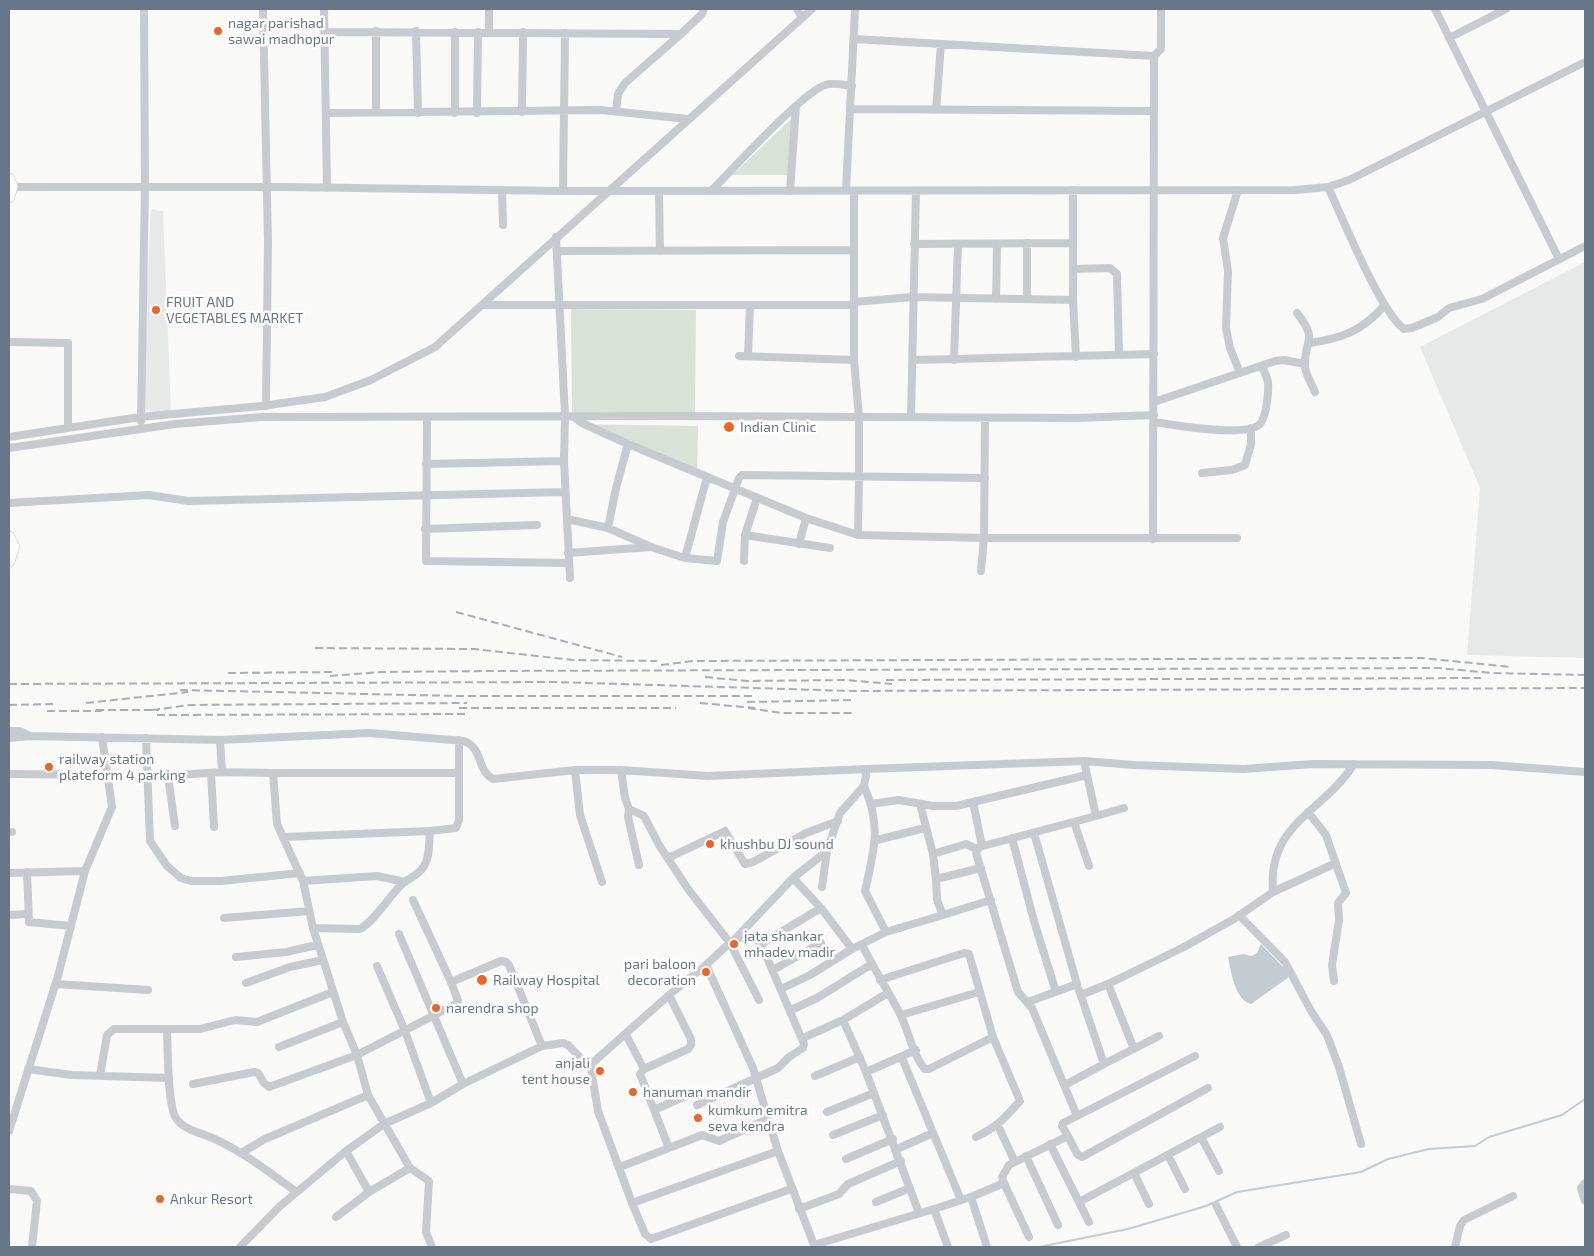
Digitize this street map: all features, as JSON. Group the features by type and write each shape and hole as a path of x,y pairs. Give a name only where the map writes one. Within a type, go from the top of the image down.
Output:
{"street":[{"path":"141,428 145,188 144,9"},
{"path":"262,417 264,406 268,252 263,9"},
{"path":"324,9 327,188"},
{"path":"489,9 489,32"},
{"path":"616,111 618,94 625,82 681,34 702,14 704,9"},
{"path":"797,9 802,18"},
{"path":"9,437 140,416 264,406 325,397 371,380 435,347 484,305 556,236 812,9"},
{"path":"855,9 850,191 854,250 854,360 860,475 858,535"},
{"path":"854,39 1154,56 1161,50 1161,9"},
{"path":"1435,9 1559,259"},
{"path":"1449,38 1506,9"},
{"path":"324,32 416,31 681,34"},
{"path":"416,31 418,113"},
{"path":"376,32 376,112"},
{"path":"455,32 455,113"},
{"path":"477,113 478,32"},
{"path":"522,112 523,32"},
{"path":"564,191 565,33"},
{"path":"936,110 941,44"},
{"path":"1153,539 1154,56"},
{"path":"10,188 266,187 564,191 916,191 1238,190 1328,187 1394,159 1585,62"},
{"path":"711,191 796,106 822,85 829,83 852,86"},
{"path":"790,191 796,106"},
{"path":"851,110 1154,111"},
{"path":"326,113 616,111 688,119"},
{"path":"1328,187 1385,305 1397,324 1404,329 1412,328 1438,317 1449,308 1482,298 1585,246"},
{"path":"502,190 504,225"},
{"path":"1073,190 1073,300 1076,357"},
{"path":"1238,190 1223,238 1228,270 1226,328 1230,348 1240,373"},
{"path":"659,191 660,251"},
{"path":"911,417 913,360 912,297 916,191"},
{"path":"556,236 558,305 570,416 564,462 570,578"},
{"path":"1027,243 1027,300"},
{"path":"914,244 1073,243"},
{"path":"954,360 958,244"},
{"path":"996,299 997,244"},
{"path":"557,252 854,250"},
{"path":"1073,270 1110,268 1117,274 1119,355"},
{"path":"484,305 854,304 912,297 1073,300"},
{"path":"748,356 750,305"},
{"path":"1310,343 1330,340 1363,328 1385,305"},
{"path":"1297,312 1309,331 1310,343 1305,364 1315,392"},
{"path":"9,342 68,343 68,427"},
{"path":"913,360 1154,354"},
{"path":"739,356 854,360"},
{"path":"1154,402 1284,360 1305,364"},
{"path":"9,448 141,428 262,417 1154,418 1217,430 1251,428 1260,424 1263,419 1270,391 1268,378 1261,366"},
{"path":"570,416 582,424 757,498 806,518 858,535 984,538 1237,538"},
{"path":"427,418 426,561 569,564"},
{"path":"982,571 985,418"},
{"path":"1202,473 1232,470 1245,465 1251,444 1251,428"},
{"path":"608,528 628,444"},
{"path":"426,464 564,462"},
{"path":"567,519 608,528 652,547 685,558 717,561 723,522 735,488 739,478 750,474 985,478"},
{"path":"685,558 706,476"},
{"path":"9,503 149,495 188,501 565,492"},
{"path":"744,561 745,535 757,498"},
{"path":"798,544 806,518"},
{"path":"425,529 537,525"},
{"path":"745,535 830,548"},
{"path":"9,537 14,547 9,561"},
{"path":"568,553 652,547"},
{"path":"9,731 20,731 30,736"},
{"path":"9,738 30,736 220,740 369,733 459,740 472,744 486,774 493,779 574,770 621,770 708,776 1084,761 1243,769 1313,764 1490,765 1585,772"},
{"path":"9,1130 56,984 85,871 112,807 102,737"},
{"path":"146,738 150,841 167,866 181,878 191,882 377,876 405,882"},
{"path":"220,740 222,772"},
{"path":"283,837 430,832 456,828 458,824 459,740"},
{"path":"1084,761 1096,816"},
{"path":"1272,892 1273,863 1286,833 1345,778 1354,764"},
{"path":"867,769 864,786 871,804 876,840 865,891 886,932"},
{"path":"574,770 580,815 602,882"},
{"path":"621,770 625,798 629,809 628,817 639,865"},
{"path":"147,777 222,772 459,773"},
{"path":"211,773 214,827"},
{"path":"273,773 277,824 302,877 317,945 356,1055 368,1096 410,1168 430,1181 426,1232 432,1247"},
{"path":"9,774 107,776"},
{"path":"871,804 899,800 942,807 973,802 1087,775"},
{"path":"168,776 175,826"},
{"path":"822,886 827,851 838,821 845,805 864,786"},
{"path":"973,802 979,847 976,853 1018,992 1028,1002 1077,1116"},
{"path":"920,804 933,854 937,900 943,914"},
{"path":"933,854 966,844 979,847 1124,808"},
{"path":"629,809 644,816 668,858 703,910 733,941 759,1000"},
{"path":"1308,812 1326,835 1346,893 1338,903 1339,920 1332,965 1334,981"},
{"path":"668,858 725,831 746,864 806,833 838,821"},
{"path":"1074,822 1088,866"},
{"path":"876,840 925,828"},
{"path":"314,928 360,929 374,918 384,903 426,865 430,832"},
{"path":"1034,833 1077,984 1104,1064"},
{"path":"1012,838 1034,921 1056,992"},
{"path":"589,1066 733,941 793,878 827,851"},
{"path":"1081,995 1184,947 1239,915 1272,892 1336,863"},
{"path":"936,879 981,868"},
{"path":"9,873 85,871"},
{"path":"27,872 27,914 29,922 71,926"},
{"path":"793,878 821,908 852,949"},
{"path":"193,1084 254,1072 261,1076 264,1083 269,1087 356,1055 433,1017 458,1000 412,900"},
{"path":"781,989 817,972 852,949 886,932 991,900"},
{"path":"761,944 821,908"},
{"path":"224,918 309,911"},
{"path":"9,915 27,914"},
{"path":"1239,915 1285,962 1311,1011 1327,1035 1339,1067 1361,1144"},
{"path":"399,934 463,1084"},
{"path":"697,1105 783,1065 789,1057 803,1048 803,1038 761,944 751,936 733,941"},
{"path":"773,970 821,943"},
{"path":"236,957 286,952 317,945"},
{"path":"862,945 900,1015 922,1066 929,1069 994,1037"},
{"path":"286,952 290,967"},
{"path":"880,980 964,953 969,954 994,1037 1020,1101 998,1126 976,1137"},
{"path":"246,983 290,967 323,960"},
{"path":"451,982 501,961 506,962 542,1046"},
{"path":"791,1010 817,998 872,964"},
{"path":"706,965 756,1078 778,1151 814,1246 971,1197 1004,1183"},
{"path":"377,966 405,1031 431,1103"},
{"path":"56,984 148,990"},
{"path":"1028,1002 1077,984"},
{"path":"1108,984 1134,1049"},
{"path":"100,1076 110,1031 114,1029 167,1030 207,1028 235,1020 257,1022 333,992"},
{"path":"900,1015 979,992"},
{"path":"803,1038 843,1020 888,993"},
{"path":"669,996 691,1039 691,1045 688,1049 644,1069 640,1074 669,1148"},
{"path":"843,1020 866,1072 919,1213"},
{"path":"279,1047 343,1022"},
{"path":"167,1030 169,1078 172,1108 175,1117 181,1124 242,1153 297,1192"},
{"path":"626,1035 644,1069"},
{"path":"1065,1086 1159,1036"},
{"path":"240,1247 279,1207 346,1150 384,1124 431,1103 463,1084 542,1046 563,1043 568,1045 589,1066 598,1111 632,1203 645,1234 651,1239 792,1189"},
{"path":"866,1072 902,1058 916,1050"},
{"path":"1195,1056 1063,1123 1062,1126 1077,1154 1082,1157 1208,1088"},
{"path":"816,1076 860,1057"},
{"path":"902,1058 961,1200"},
{"path":"28,1069 72,1075 169,1078"},
{"path":"827,1112 874,1093"},
{"path":"654,1110 690,1094"},
{"path":"242,1153 265,1139 368,1096"},
{"path":"834,1135 882,1115"},
{"path":"620,1168 702,1135 719,1141 768,1119"},
{"path":"998,1126 1015,1162"},
{"path":"1079,1202 1220,1127"},
{"path":"896,1149 933,1133"},
{"path":"1028,1237 1004,1183 1002,1177 1004,1170 1026,1156 1068,1136"},
{"path":"1201,1137 1219,1171"},
{"path":"846,1159 892,1140"},
{"path":"1050,1144 1089,1222"},
{"path":"346,1150 370,1192"},
{"path":"632,1203 778,1151"},
{"path":"1168,1155 1185,1189"},
{"path":"1026,1156 1058,1225"},
{"path":"799,1209 839,1194 848,1184 901,1161"},
{"path":"336,1217 370,1192 410,1168"},
{"path":"1134,1173 1149,1204"},
{"path":"1585,1183 1581,1188 1585,1201"},
{"path":"876,1202 910,1188"},
{"path":"9,1189 31,1191 36,1196 32,1247"},
{"path":"1455,1247 1460,1226 1464,1220 1513,1196"},
{"path":"971,1197 987,1247"},
{"path":"1216,1206 1237,1247"},
{"path":"934,1209 948,1247"},
{"path":"1259,1247 1286,1235"}],"shaded area":[{"path":"793,117 788,175 732,175"},
{"name":"FRUIT AND VEGETABLES MARKET","path":"151,209 163,211 171,413 141,410"},
{"path":"1585,262 1585,658 1467,655 1480,488 1420,347"},
{"path":"571,309 696,310 695,415 572,417"},
{"path":"576,424 698,426 697,473"},
{"path":"1261,944 1287,971 1289,977 1251,1004 1241,997 1237,991 1228,957 1243,954 1252,956 1257,953"}],"waterway":[{"path":"1039,1247 1128,1229 1206,1206 1237,1192 1361,1172 1388,1159 1429,1149 1475,1146 1489,1137 1562,1115 1585,1099"}],"railway":[{"path":"456,612 622,657"},
{"path":"315,648 474,649 573,660 657,661"},
{"path":"661,665 693,661 1422,658 1511,667"},
{"path":"330,676 380,672 490,671 1438,668 1492,673 1585,675"},
{"path":"228,673 336,672"},
{"path":"705,677 747,681 846,680 892,684"},
{"path":"886,680 1481,678"},
{"path":"9,684 555,682 853,691 1585,688"},
{"path":"180,690 458,696 755,696"},
{"path":"86,703 188,692"},
{"path":"747,702 855,700"},
{"path":"152,710 190,705 467,703"},
{"path":"700,703 755,708"},
{"path":"9,705 56,704"},
{"path":"459,708 676,708"},
{"path":"748,708 782,713 855,713"},
{"path":"96,710 159,710"},
{"path":"47,711 102,711"},
{"path":"157,715 467,714"}],"place":[{"name":"nagar parishad sawai madhopur","path":"218,31"},
{"name":"FRUIT AND VEGETABLES MARKET","path":"156,310"},
{"name":"Indian Clinic","path":"729,427"},
{"name":"railway station plateform 4 parking","path":"49,767"},
{"name":"khushbu DJ sound","path":"710,844"},
{"name":"jata shankar mhadev madir","path":"734,944"},
{"name":"pari baloon decoration","path":"706,972"},
{"name":"Railway Hospital","path":"482,980"},
{"name":"narendra shop","path":"436,1008"},
{"name":"anjali tent house","path":"600,1071"},
{"name":"hanuman mandir","path":"633,1092"},
{"name":"kumkum emitra seva kendra","path":"698,1118"},
{"name":"Ankur Resort","path":"160,1199"}]}
